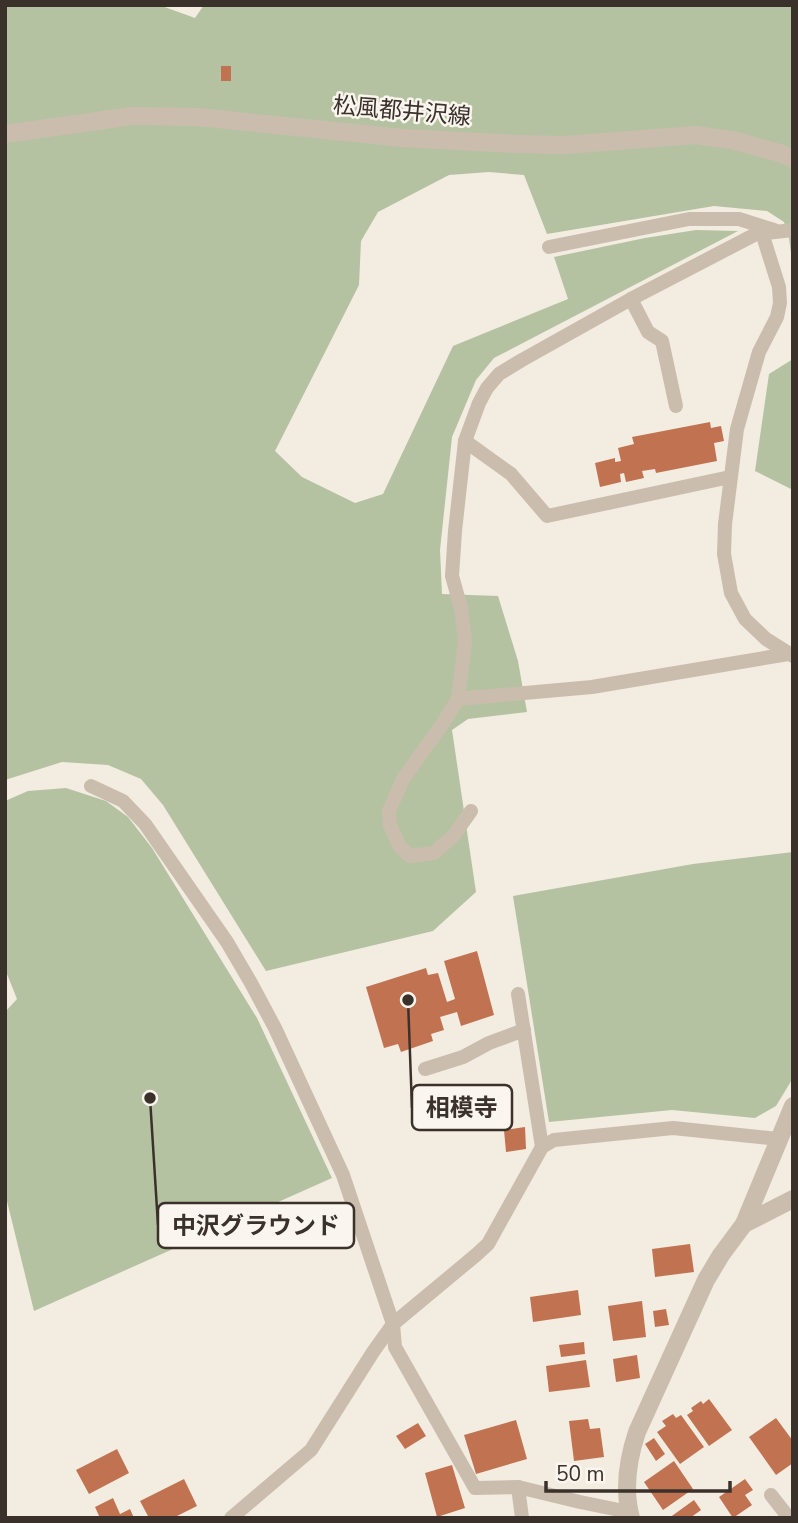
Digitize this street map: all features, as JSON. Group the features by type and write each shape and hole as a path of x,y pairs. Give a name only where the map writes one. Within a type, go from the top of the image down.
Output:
{"street":[{"name":"松風都井沢線","path":"5,134 132,116 198,117 403,138 517,144 565,145 696,135 732,139 793,159"},
{"path":"630,1515 627,1481 629,1454 637,1432 706,1280 744,1224 793,1106"},
{"path":"744,1224 793,1199"}],"lane":[{"path":"549,247 689,219 739,219 786,231"},
{"path":"471,811 454,835 434,853 410,856 400,847 390,825 389,811 403,779 458,699 465,641 461,608 452,576 455,531 466,441 479,403 499,374 631,299 756,234 786,231"},
{"path":"762,233 779,287 780,303 777,317 759,352 737,429 724,524 724,554 731,593 745,619 766,639 791,655"},
{"path":"631,299 648,332 662,341 676,406"},
{"path":"466,441 510,474 547,516 730,477"},
{"path":"458,699 592,687 791,655"},
{"path":"91,786 123,801 145,824 227,942 251,983 344,1175 393,1324 395,1347 475,1488 518,1486 630,1515"},
{"path":"518,994 542,1147"},
{"path":"425,1069 463,1058 489,1043 524,1030"},
{"path":"231,1518 312,1450 393,1324 488,1244 542,1147 554,1140 673,1128 778,1139"},
{"path":"518,1486 522,1518"},
{"path":"771,1495 789,1518"}],"green space":[{"path":"5,5 159,5 195,18 204,5 793,5 793,268 784,222 767,211 714,206 547,234 524,175 489,172 449,175 378,212 361,241 359,285 275,451 302,477 355,503 383,494 453,346 568,299 554,257 696,230 738,231 494,358 476,380 452,437 440,550 442,594 498,596 518,661 527,712 468,719 452,730 476,892 433,931 266,971 163,805 141,779 108,765 62,762 5,780"},
{"path":"793,359 793,490 755,471 769,374"},
{"path":"66,788 106,801 128,817 152,848 257,1018 332,1178 34,1311 5,1193 5,1012 17,999 5,969 5,801 28,791"},
{"path":"793,852 793,1078 776,1106 755,1118 672,1110 549,1122 513,896 693,864"}],"building":[{"path":"221,66 231,66 231,81 221,81"},
{"path":"710,422 711,428 721,426 724,441 714,443 717,461 656,473 655,469 642,471 644,478 626,482 624,473 620,474 621,482 600,487 595,463 615,458 615,462 621,461 618,448 634,444 632,437"},
{"path":"477,951 494,1015 461,1026 457,1012 440,1017 444,1030 431,1034 433,1041 401,1052 398,1044 384,1048 366,987 426,968 428,975 438,973 447,1002 455,999 444,961"},
{"path":"525,1127 526,1149 506,1152 504,1130"},
{"path":"690,1244 694,1272 655,1277 652,1249"},
{"path":"578,1290 581,1315 533,1322 530,1297"},
{"path":"642,1301 646,1337 613,1341 608,1306"},
{"path":"666,1309 669,1325 655,1327 653,1311"},
{"path":"584,1342 585,1354 561,1357 559,1345"},
{"path":"637,1355 640,1378 616,1382 613,1359"},
{"path":"586,1360 590,1387 549,1392 546,1366"},
{"path":"709,1399 732,1430 709,1446 687,1415 693,1411 691,1408"},
{"path":"673,1414 676,1418 681,1415 704,1447 680,1464 657,1432 666,1426 662,1421"},
{"path":"776,1418 793,1441 793,1463 776,1475 749,1437"},
{"path":"588,1419 590,1429 600,1428 604,1457 574,1461 569,1421"},
{"path":"516,1420 527,1459 476,1474 464,1435"},
{"path":"418,1423 426,1436 405,1449 396,1436"},
{"path":"654,1438 665,1454 656,1461 645,1444"},
{"path":"117,1449 129,1473 89,1494 76,1470"},
{"path":"674,1461 693,1489 663,1510 644,1482"},
{"path":"452,1465 465,1508 437,1517 425,1473"},
{"path":"184,1479 197,1506 173,1518 149,1518 140,1501"},
{"path":"745,1479 753,1490 745,1495 752,1505 733,1518 719,1497"},
{"path":"113,1498 120,1514 130,1509 134,1518 100,1518 95,1507"},
{"path":"694,1500 701,1510 690,1518 669,1518"}],"place":[{"name":"相模寺","path":"408,1000"},
{"name":"中沢グラウンド","path":"150,1098"}]}
